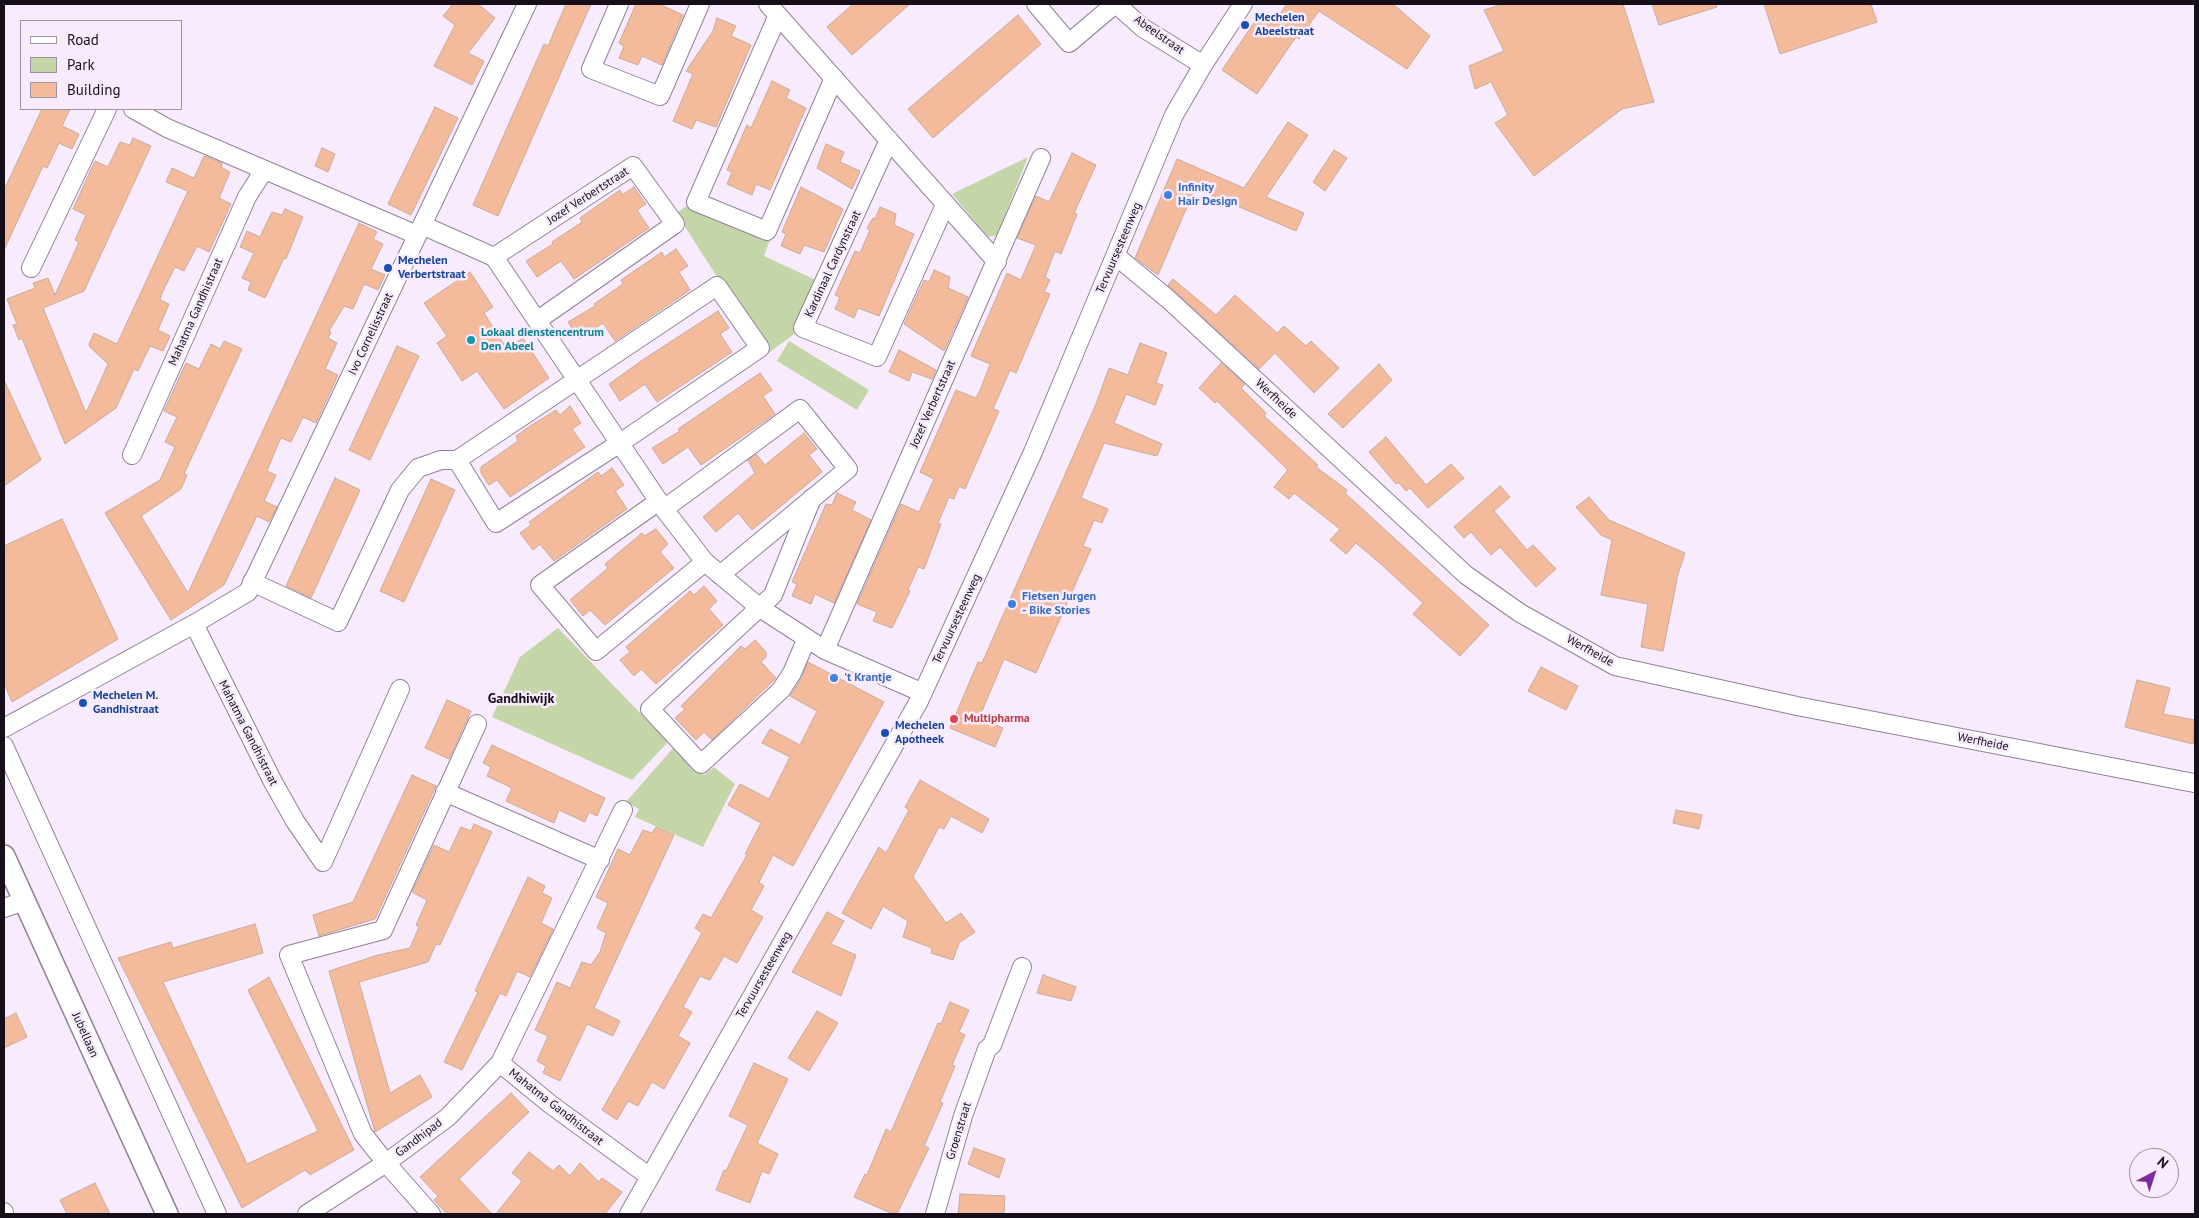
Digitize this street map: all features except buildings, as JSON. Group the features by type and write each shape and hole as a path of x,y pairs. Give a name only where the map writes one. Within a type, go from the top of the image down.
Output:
{"main road":[{"name":"Jubellaan","path":"4,856 167,1214"}],"street":[{"name":"Ivo Cornelisstraat","path":"194,624 248,592 527,4"},
{"path":"619,4 591,69 660,96 700,4"},
{"path":"1036,4 1070,44 1115,4"},
{"name":"Abeelstraat","path":"1115,4 1143,28 1202,64"},
{"name":"Tervuursesteenweg","path":"628,1214 923,692 1033,452 1174,115 1202,64 1243,4"},
{"path":"834,78 767,231 696,202 773,9 889,140 944,205 997,262"},
{"path":"31,268 107,110"},
{"path":"135,110 167,128 264,170 494,257 661,505 705,562 760,608 825,650 923,692"},
{"name":"Kardinaal Cardynstraat","path":"889,140 803,328 877,357 944,205"},
{"name":"Jozef Verbertstraat","path":"825,650 997,262 1041,158"},
{"name":"Jozef Verbertstraat","path":"494,257 633,166 675,224 538,320"},
{"name":"Mahatma Gandhistraat","path":"132,455 247,197 264,170"},
{"name":"Werfheide","path":"1116,256 1168,299 1466,575 1520,613 1615,666 1797,706 2194,783"},
{"path":"252,582 338,622 400,490 418,468 441,460 457,460 578,381 717,286 760,348 620,443 496,523 457,460"},
{"path":"705,562 596,651 540,585 661,505 800,408 848,468 720,575"},
{"path":"807,638 792,672 781,690 701,764 650,710 773,595 812,498"},
{"path":"4,728 194,624"},
{"name":"Mahatma Gandhistraat","path":"194,624 272,782 295,821 323,862 400,689"},
{"path":"307,1214 386,1163 363,1134 288,955 383,930 477,724"},
{"path":"4,746 217,1214"},
{"path":"445,792 600,860"},
{"name":"Mahatma Gandhistraat","path":"623,810 500,1063 550,1104 650,1177"},
{"path":"4,908 24,901"},
{"name":"Groenstraat","path":"934,1214 963,1116 987,1049 992,1045 1022,966"},
{"name":"Gandhipad","path":"431,1214 386,1163 448,1117 500,1063"}],"green space":[{"path":"1028,157 997,235 988,237 952,194"},
{"path":"687,206 770,240 764,256 818,281 797,332 767,354 676,213"},
{"path":"789,341 869,390 857,410 777,361"},
{"path":"558,628 668,742 632,780 492,717 520,657"},
{"path":"674,747 704,775 714,767 735,784 703,847 635,817 639,809 626,802"}],"place":[{"name":"Mechelen Abeelstraat","path":"1245,25"},
{"name":"Infinity Hair Design","path":"1168,195"},
{"name":"Mechelen Verbertstraat","path":"388,268"},
{"name":"Lokaal dienstencentrum Den Abeel","path":"471,340"},
{"name":"Fietsen Jurgen - Bike Stories","path":"1012,604"},
{"name":"'t Krantje","path":"834,678"},
{"name":"Mechelen M. Gandhistraat","path":"83,703"},
{"name":"Multipharma","path":"954,719"},
{"name":"Mechelen Apotheek","path":"885,733"}],"district":[{"name":"Gandhiwijk","path":"521,699"}]}
